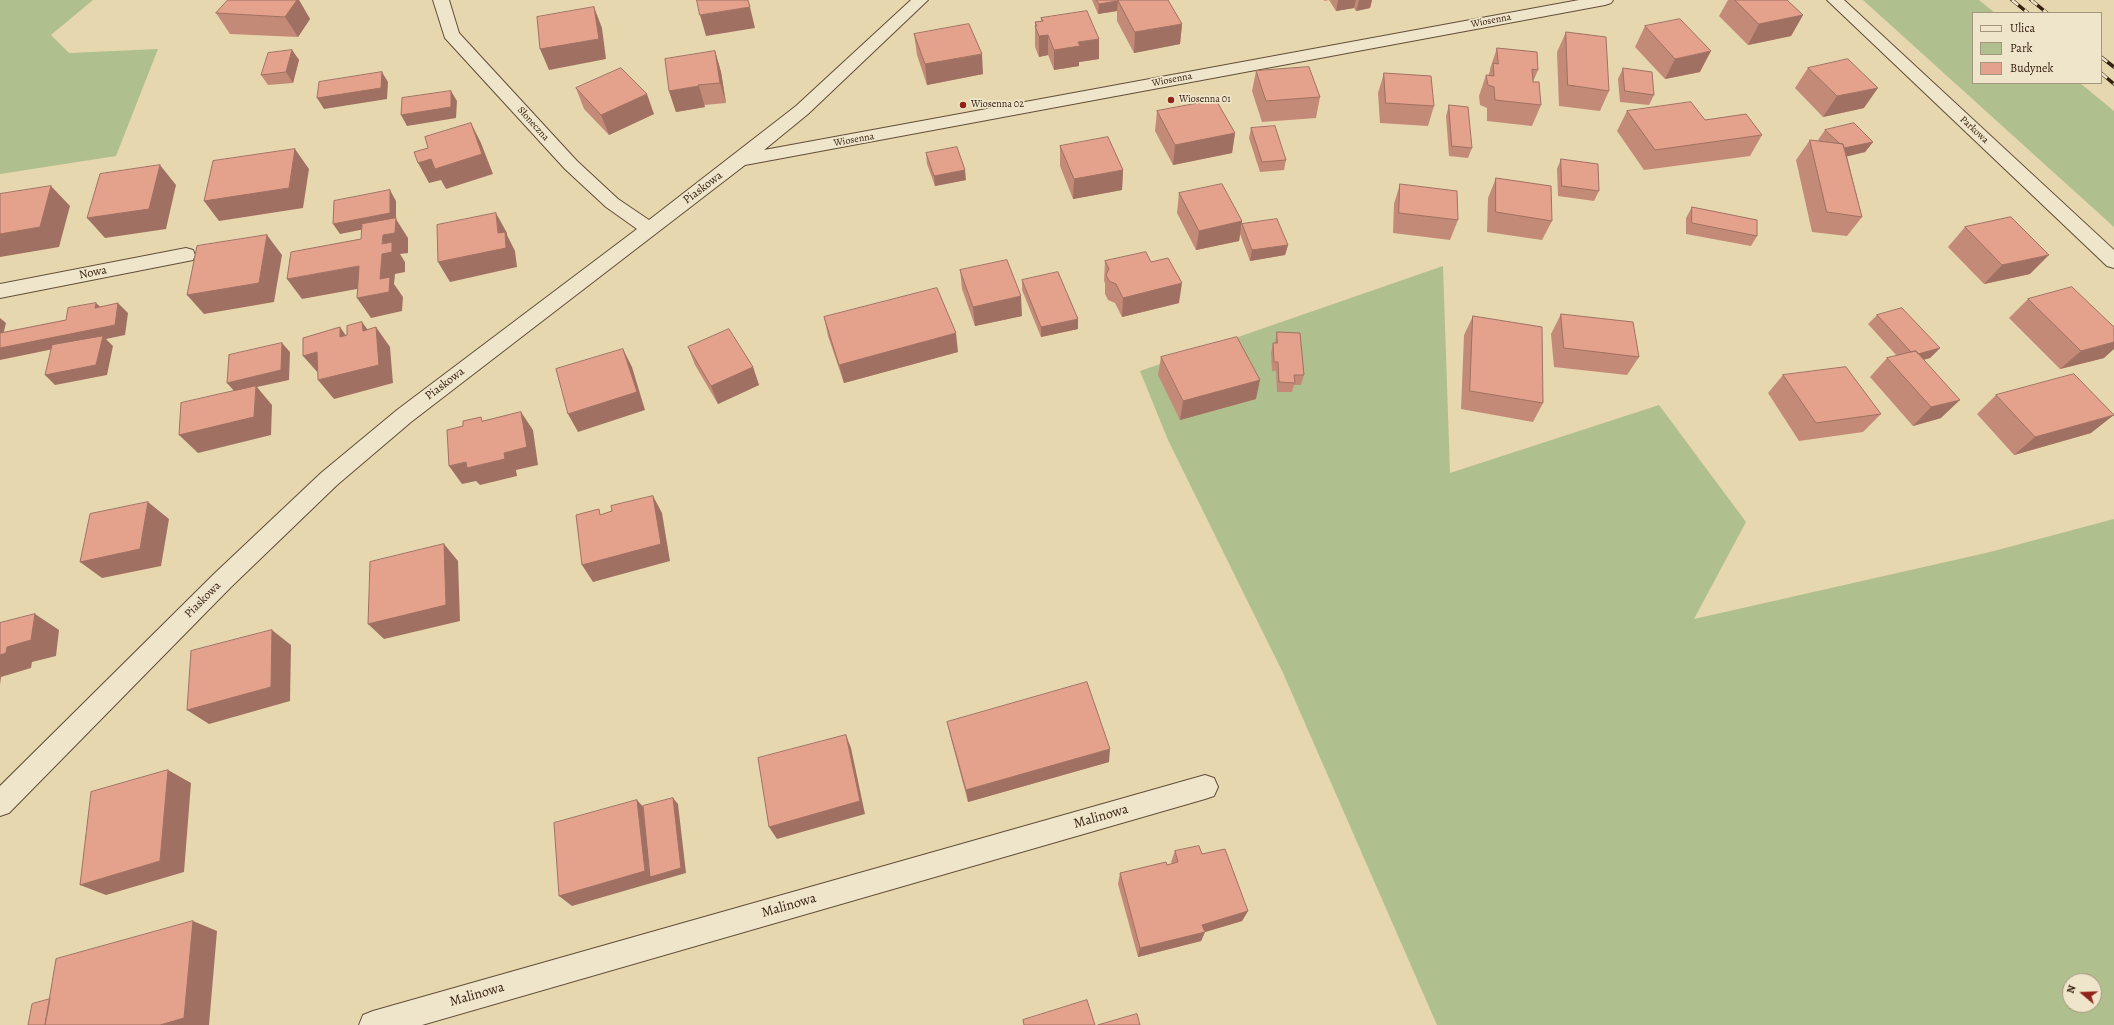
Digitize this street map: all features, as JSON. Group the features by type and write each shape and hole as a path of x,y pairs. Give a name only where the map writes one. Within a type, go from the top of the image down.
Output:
{"street":[{"name":"Słoneczna","path":"441,0 451,34 570,165 608,199 648,228"},
{"name":"Piaskowa","path":"0,804 234,570 329,479 404,416 648,228 739,161 802,110 920,0"},
{"name":"Wiosenna","path":"739,161 1605,0"},
{"name":"Parkowa","path":"1835,0 2114,261"},
{"name":"Nowa","path":"0,292 186,255"},
{"name":"Malinowa","path":"373,1025 1205,787"}],"green space":[{"path":"0,0 93,0 51,35 69,53 158,49 116,156 0,174"},
{"path":"1863,0 1979,0 1994,12 1972,12 1972,84 2081,84 2114,111 2114,227"},
{"path":"1443,266 1450,473 1659,405 1746,522 1694,619 1990,552 2114,519 2114,1025 1437,1025 1283,673 1168,440 1140,371"}],"building":[{"path":"228,0 297,0 285,17 216,13"},
{"path":"697,0 748,0 750,7 700,15"},
{"path":"1097,0 1118,0 1118,1 1099,4"},
{"path":"1118,0 1168,0 1182,24 1135,32"},
{"path":"1735,0 1787,0 1803,15 1759,24"},
{"path":"594,7 599,39 540,49 537,17"},
{"path":"1087,11 1099,39 1078,42 1080,46 1054,50 1048,35 1039,36 1035,26 1037,26 1035,22 1043,21 1041,18"},
{"path":"1680,19 1711,51 1675,59 1645,26"},
{"path":"969,24 982,54 925,64 914,34"},
{"path":"1566,32 1606,37 1609,91 1568,85"},
{"path":"1497,48 1537,52 1538,70 1532,69 1533,82 1539,82 1541,105 1495,100 1494,87 1488,85 1486,75 1494,76 1493,63 1498,64"},
{"path":"292,50 286,72 261,75 268,53"},
{"path":"715,51 720,83 698,85 699,86 669,91 665,59"},
{"path":"1848,59 1878,88 1837,96 1808,68"},
{"path":"1309,67 1320,97 1266,101 1256,71"},
{"path":"621,68 647,94 601,115 576,88"},
{"path":"1623,68 1652,72 1654,95 1625,91"},
{"path":"382,72 381,88 317,98 319,82"},
{"path":"1384,73 1431,76 1434,106 1386,103"},
{"path":"451,91 451,107 401,115 402,98"},
{"path":"1216,100 1235,133 1175,145 1157,111"},
{"path":"1691,102 1705,120 1746,114 1762,135 1655,150 1627,111"},
{"path":"1449,105 1468,107 1472,148 1452,146"},
{"path":"471,123 482,154 435,169 431,159 418,163 414,152 428,148 425,137"},
{"path":"1854,123 1873,142 1844,148 1843,144 1839,143 1825,130"},
{"path":"1275,126 1286,160 1262,162 1251,128"},
{"path":"1108,137 1123,170 1074,179 1060,146"},
{"path":"1810,140 1843,144 1862,217 1827,212"},
{"path":"957,147 965,170 934,176 926,153"},
{"path":"295,149 289,188 204,201 213,161"},
{"path":"1561,159 1598,164 1599,191 1562,186"},
{"path":"160,165 149,209 87,218 100,174"},
{"path":"1496,178 1551,186 1552,221 1496,212"},
{"path":"1222,184 1242,221 1199,231 1179,193"},
{"path":"1400,184 1457,191 1458,220 1399,213"},
{"path":"51,186 40,227 0,234 0,194"},
{"path":"390,190 390,213 333,224 334,201"},
{"path":"1692,207 1757,220 1757,236 1692,223"},
{"path":"496,213 498,233 505,232 506,248 438,262 437,225"},
{"path":"2011,217 2049,255 2002,265 1965,227"},
{"path":"396,218 395,233 383,235 382,244 392,242 392,252 382,254 380,279 390,277 389,292 357,298 359,266 287,279 291,252 361,239 362,224"},
{"path":"1277,219 1288,245 1252,250 1242,224"},
{"path":"267,235 259,283 187,295 197,246"},
{"path":"1146,252 1151,262 1168,258 1182,283 1123,298 1116,284 1109,281 1106,275 1109,269 1105,261"},
{"path":"1007,260 1021,296 973,307 960,270"},
{"path":"1058,272 1078,319 1041,327 1022,280"},
{"path":"2072,287 2114,327 2114,342 2081,351 2028,299"},
{"path":"937,288 956,333 839,365 824,317"},
{"path":"96,303 95,308 118,303 115,325 0,348 0,333 66,320 68,308"},
{"path":"1902,308 1940,348 1918,354 1916,351 1911,352 1877,315"},
{"path":"1561,314 1633,322 1639,357 1564,348"},
{"path":"1473,316 1542,327 1543,403 1470,391"},
{"path":"362,322 363,331 376,327 379,365 318,380 317,352 303,356 303,338 340,327 340,337 347,335 347,326"},
{"path":"729,329 753,367 711,386 688,347"},
{"path":"1277,332 1300,333 1304,375 1294,375 1295,383 1279,382 1278,362 1274,362 1273,343 1277,343"},
{"path":"103,336 96,365 45,375 52,345"},
{"path":"1237,337 1260,380 1183,401 1161,357"},
{"path":"282,343 281,370 227,383 229,355"},
{"path":"623,349 637,392 568,414 556,369"},
{"path":"1916,351 1960,400 1931,407 1887,358"},
{"path":"1846,367 1881,414 1816,423 1783,375"},
{"path":"2074,374 2114,415 2035,437 1996,395"},
{"path":"256,386 254,417 179,435 181,403"},
{"path":"521,412 527,447 504,453 505,459 467,468 466,462 449,466 447,430 463,426 463,421 481,417 482,421"},
{"path":"653,496 661,544 582,565 576,515 599,509 600,515 612,511 611,506"},
{"path":"148,502 140,549 80,562 90,514"},
{"path":"444,544 446,605 368,624 370,562"},
{"path":"35,614 31,640 7,647 6,653 0,655 0,623"},
{"path":"272,630 271,687 187,710 191,651"},
{"path":"1087,682 1110,749 966,790 947,722"},
{"path":"846,735 860,801 769,827 758,758"},
{"path":"168,770 160,861 80,885 91,792"},
{"path":"673,798 681,868 650,877 643,806"},
{"path":"637,800 645,871 559,896 554,823"},
{"path":"1199,846 1202,854 1225,849 1248,911 1202,925 1205,932 1140,948 1120,873 1166,862 1167,865 1178,862 1175,851"},
{"path":"193,921 184,1018 160,1025 45,1025 56,959"},
{"path":"50,999 45,1025 28,1025 32,1004"},
{"path":"1087,1000 1095,1025 1024,1025 1023,1020"},
{"path":"1137,1014 1140,1025 1098,1025"}],"railway":[{"path":"2012,0 2027,12"},
{"path":"2031,0 2046,12"},
{"path":"2102,58 2114,67"},
{"path":"2102,74 2114,84"}],"place":[{"name":"Wiosenna 01","path":"1171,100"},
{"name":"Wiosenna 02","path":"963,105"}]}
